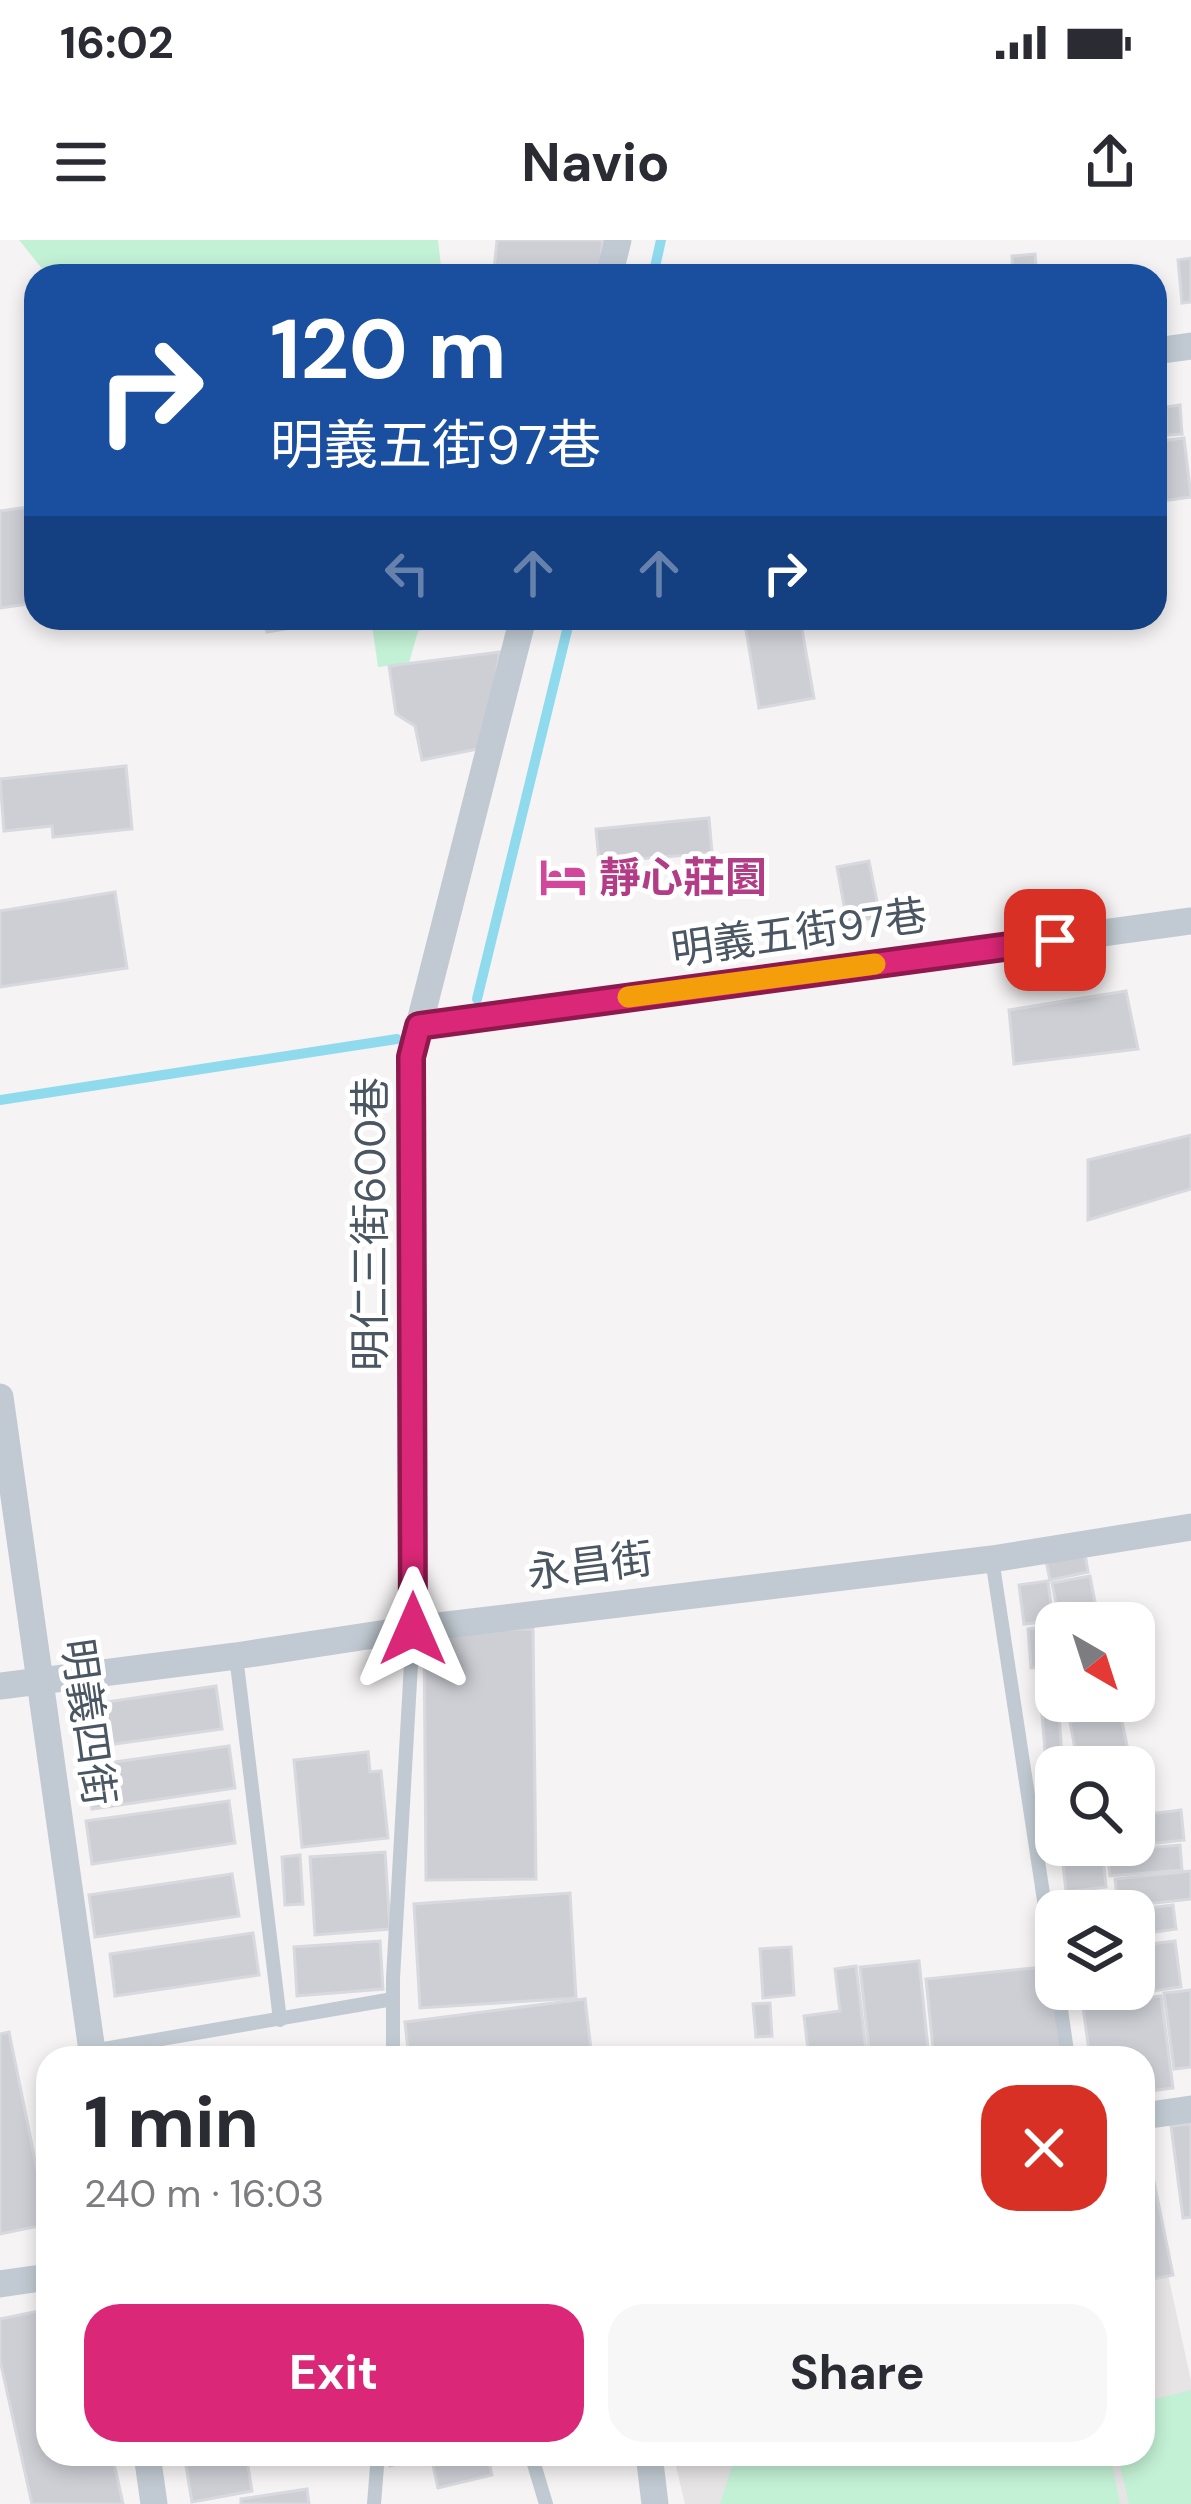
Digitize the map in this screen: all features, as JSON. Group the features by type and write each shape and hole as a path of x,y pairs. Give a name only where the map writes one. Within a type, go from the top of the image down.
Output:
{"street":[{"name":"明仁三街600巷","path":"413,1629 411,1057 520,630"},
{"name":"明義五街97巷","path":"419,1026 1191,922"},
{"name":"明義四街","path":"0,1397 91,2046"},
{"name":"永昌街","path":"0,1686 413,1629 992,1558 1191,1527"},
{"path":"1155,2114 1191,2109"},
{"path":"0,2284 36,2279"},
{"path":"149,2466 154,2504"},
{"path":"651,2466 656,2504"}],"lane":[{"path":"992,1558 1042,1890"},
{"path":"392,2046 413,1629"},
{"path":"236,1656 280,2020"},
{"path":"136,2046 393,2000"},
{"path":"1061,2010 1066,2046"},
{"path":"374,2504 377,2466"},
{"path":"535,2466 546,2504"}],"shaded area":[{"path":"1167,2270 1191,2381 1191,2504 685,2504 676,2466 1155,2466 1155,2276"}],"green space":[{"path":"19,240 438,240 441,264 38,264"},
{"path":"373,630 423,630 418,631 409,663 378,667"},
{"path":"1191,2390 1191,2504 1129,2504 1120,2466 1155,2466 1155,2399"},
{"path":"732,2466 1112,2466 1120,2504 720,2504"}],"building":[{"path":"497,240 603,240 600,264 495,264"},
{"path":"1035,254 1036,264 1012,264 1012,256"},
{"path":"1191,258 1191,302 1182,303 1178,260"},
{"path":"1180,405 1182,434 1167,435 1167,407"},
{"path":"1184,438 1191,497 1167,500 1167,440"},
{"path":"24,508 24,605 0,608 0,511"},
{"path":"746,630 802,630 814,698 759,708"},
{"path":"500,652 483,748 422,760 415,726 396,714 389,666"},
{"path":"126,766 132,829 53,837 52,826 4,831 0,779"},
{"path":"709,818 712,853 599,862 596,829"},
{"path":"869,861 880,917 847,922 837,867"},
{"path":"115,892 127,968 0,987 0,911"},
{"path":"1126,991 1138,1049 1014,1064 1009,1010"},
{"path":"1191,1135 1191,1189 1088,1220 1088,1160"},
{"path":"1085,1554 1088,1572 1050,1580 1046,1561"},
{"path":"1090,1576 1095,1602 1056,1602 1052,1583"},
{"path":"1048,1581 1051,1602 1035,1602 1035,1623 1024,1624 1019,1585"},
{"path":"1035,1628 1035,1668 1031,1668 1028,1629"},
{"path":"533,1629 536,1879 426,1880 424,1630"},
{"path":"216,1686 222,1729 79,1749 73,1707"},
{"path":"1043,1722 1060,1722 1061,1746 1045,1746"},
{"path":"1070,1722 1122,1722 1127,1746 1074,1746"},
{"path":"229,1746 235,1788 92,1809 86,1766"},
{"path":"368,1752 370,1772 381,1771 388,1838 302,1847 294,1760"},
{"path":"229,1801 235,1843 92,1864 86,1821"},
{"path":"1181,1810 1184,1840 1155,1843 1155,1813"},
{"path":"1180,1845 1182,1870 1110,1876 1109,1866 1155,1866 1155,1847"},
{"path":"385,1852 390,1929 315,1935 310,1857"},
{"path":"300,1855 303,1904 285,1905 282,1857"},
{"path":"1063,1866 1104,1866 1106,1887 1066,1890"},
{"path":"1191,1871 1191,1899 1155,1903 1155,1890 1116,1890 1115,1879"},
{"path":"232,1874 239,1916 95,1937 89,1895"},
{"path":"570,1893 576,1998 420,2008 414,1904"},
{"path":"1173,1905 1176,1929 1155,1932 1155,1907"},
{"path":"253,1933 259,1975 115,1996 110,1954"},
{"path":"380,1941 383,1989 297,1996 294,1947"},
{"path":"1175,1941 1181,1987 1155,1991 1155,1943"},
{"path":"791,1947 794,1995 763,1998 760,1949"},
{"path":"919,1961 928,2046 869,2046 860,1967"},
{"path":"856,1966 866,2046 808,2046 804,2016 840,2011 835,1969"},
{"path":"1035,1968 1035,2010 1057,2010 1061,2046 933,2046 926,1979"},
{"path":"1191,1990 1191,2067 1174,2069 1164,1993"},
{"path":"1161,1996 1173,2088 1155,2090 1155,2046 1088,2046 1083,2010 1155,2010 1155,1997"},
{"path":"585,1999 591,2046 408,2046 405,2022"},
{"path":"770,2003 772,2036 756,2037 753,2004"},
{"path":"9,2032 36,2165 36,2226 0,2234 0,2034"},
{"path":"1191,2124 1191,2217 1183,2218 1171,2126"},
{"path":"1155,2187 1173,2275 1155,2279"},
{"path":"36,2312 36,2466 115,2466 123,2504 32,2504 0,2360 0,2319"},
{"path":"186,2466 248,2466 252,2491 192,2502"},
{"path":"433,2466 490,2466 492,2475 438,2488"},
{"path":"307,2489 309,2504 241,2504 241,2499"}],"waterway":[{"path":"656,264 661,240"},
{"path":"477,999 567,630"},
{"path":"0,1100 397,1039"}],"slow traffic":[{"path":"628,997 875,964"}],"place":[{"name":"靜心莊園","path":"563,877"}],"route":[{"path":"413,1629 411,1057 419,1026 1055,940"}]}
